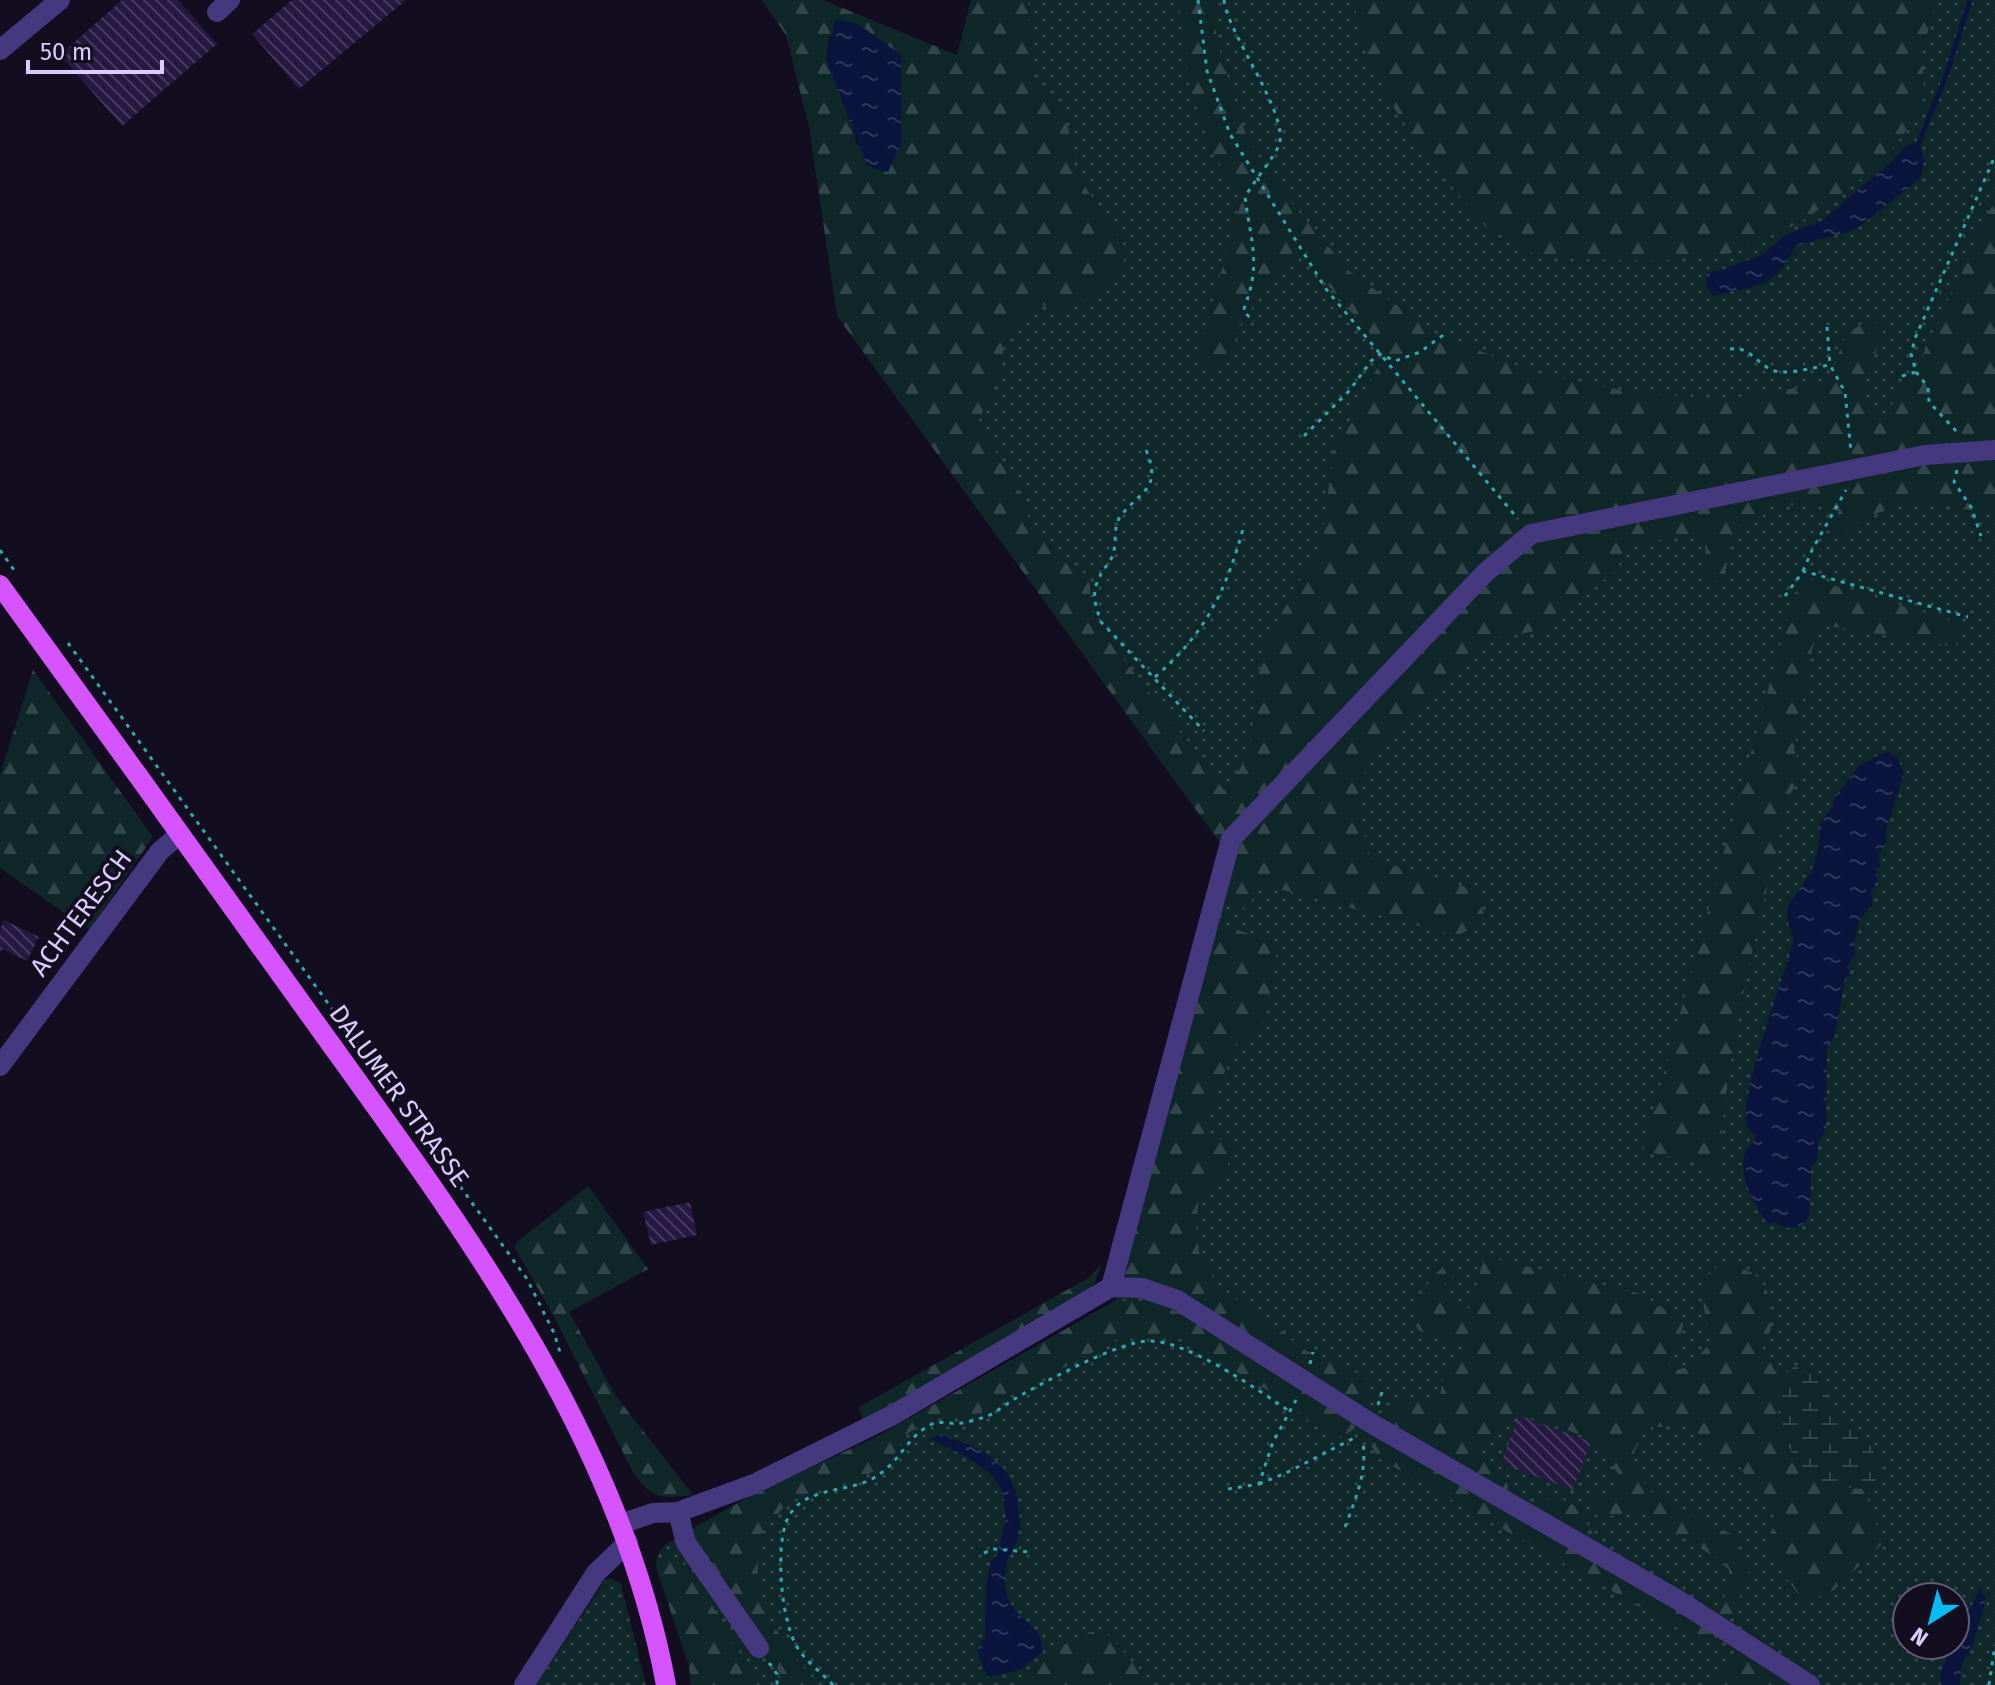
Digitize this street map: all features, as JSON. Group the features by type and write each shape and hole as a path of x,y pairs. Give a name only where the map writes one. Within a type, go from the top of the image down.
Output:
{"main road":[{"name":"DALUMER STRASSE","path":"0,585 448,1209 504,1294 568,1406 624,1533 666,1685"}],"street":[{"path":"0,50 60,0"},
{"path":"1111,1287 1231,839 1486,572 1531,534 1925,455 1995,450"},
{"name":"ACHTERESCH","path":"0,1066 160,851 180,834"},
{"path":"524,1685 624,1533 653,1513 678,1512 754,1484 891,1416 1111,1287 1142,1288 1177,1300 1369,1422 1678,1600 1810,1685"},
{"path":"678,1512 686,1543 759,1648"}],"path":[{"path":"1198,0 1207,71 1230,134 1256,177 1326,289 1531,534"},
{"path":"1224,0 1241,44 1263,83 1279,130 1280,144 1245,197 1256,256 1252,285 1243,311 1254,321"},
{"path":"1902,376 1916,372 1911,354 1916,336 1995,156"},
{"path":"1785,596 1803,571 1853,478 1845,392 1830,365 1827,327"},
{"path":"1380,354 1395,361 1420,352 1446,333"},
{"path":"1730,349 1738,347 1751,353 1768,368 1781,372 1830,365"},
{"path":"1304,436 1350,390 1371,361 1380,354"},
{"path":"1146,450 1151,460 1151,478 1146,493 1118,520 1113,555 1095,584 1094,602 1101,622 1204,731"},
{"path":"1154,678 1180,656 1211,613 1231,573 1243,529"},
{"path":"1803,571 1968,617"},
{"path":"833,1685 798,1649 789,1625 780,1546 787,1518 804,1498 855,1487 881,1475 898,1460 914,1435 935,1422 961,1424 988,1416 1017,1398 1127,1343 1151,1340 1179,1346 1289,1411"},
{"path":"1259,1484 1273,1442 1304,1390 1313,1352"},
{"path":"1228,1489 1259,1484 1359,1435 1363,1443 1365,1467 1345,1527"},
{"path":"984,1553 994,1549 1029,1552"},
{"path":"1989,1685 1995,1645"},
{"path":"759,1648 777,1674 777,1685"}],"green space":[{"path":"762,0 823,0 957,55 971,0 1028,0 1031,77 1063,108 1074,170 1128,252 1116,274 1096,295 1064,311 1039,304 1022,319 1006,341 994,386 978,422 1026,503 1029,523 1066,562 1090,578 1091,608 1097,624 1224,790 1249,756 1262,649 1321,542 1334,449 1386,352 1327,284 1303,245 1253,306 1241,326 1236,328 1236,339 1217,369 1203,359 1201,342 1242,199 1211,150 1189,83 1178,0 1214,0 1217,41 1247,139 1290,201 1349,271 1435,333 1536,373 1636,393 1725,399 1829,383 1845,335 1866,321 1886,324 1864,383 1865,410 1887,415 1904,379 1919,376 1925,348 1995,200 1995,514 1914,501 1866,517 1842,535 1828,531 1839,511 1816,506 1764,504 1763,518 1735,527 1723,582 1706,581 1705,535 1634,543 1613,573 1540,630 1492,639 1385,738 1362,777 1359,813 1370,858 1473,889 1484,913 1474,927 1457,936 1261,884 1247,909 1225,899 1220,843 837,316 809,127 786,35","holes":["830,35 900,112 901,143 857,145 849,113 826,59"]},
{"path":"1028,0 1995,0 1995,1685 691,1685 689,1666 656,1567 657,1556 665,1545 747,1498 880,1435 1115,1301 1225,899 1225,791 1097,624 1091,608 1090,578 1066,562 1029,523 1026,503 978,422 994,386 1006,341 1022,319 1039,304 1064,311 1128,252 1074,170 1063,108 1031,77"},
{"path":"1353,0 1937,0 1922,52 1924,98 1908,128 1881,165 1801,222 1731,253 1660,261 1541,258 1485,226 1440,173 1394,108 1365,51"},
{"path":"1808,578 1960,623 1956,647 1817,624 1794,749 1804,777 1791,792 1746,983 1728,1079 1718,1176 1698,1164 1643,1150 1794,594"},
{"path":"33,670 153,837 89,930 0,868 0,775"},
{"path":"1219,923 1278,945 1265,1022 1233,1047 1205,1130 1230,1145 1228,1167 1217,1187 1201,1192 1195,1219 1199,1252 1218,1286 1307,1351 1362,1375 1367,1382 1366,1414 1122,1281"},
{"path":"588,1186 648,1269 569,1312 616,1396 693,1495 658,1496 646,1488 633,1472 515,1248 517,1242"},
{"path":"1484,1256 1641,1294 1684,1322 1678,1343 1667,1357 1671,1371 1689,1367 1711,1342 1703,1299 1707,1274 1722,1264 1748,1271 1760,1280 1768,1295 1771,1326 1762,1346 1779,1378 1778,1413 1804,1471 1830,1486 1864,1489 1883,1543 1834,1590 1805,1603 1767,1552 1775,1518 1739,1466 1712,1465 1693,1425 1643,1428 1631,1462 1649,1490 1719,1530 1730,1533 1750,1569 1737,1604 1725,1624 1718,1631 1695,1638 1378,1458 1366,1436 1382,1412 1394,1400 1439,1402 1443,1378 1465,1346 1419,1331 1414,1323 1426,1289 1449,1262 1457,1268 1457,1274 1447,1280 1440,1294 1448,1302 1471,1309","holes":["1517,1411 1596,1441 1618,1474 1610,1492 1587,1502 1599,1518 1639,1511 1720,1560 1729,1570 1730,1586 1713,1610 1695,1615 1599,1544 1577,1507 1550,1497 1534,1512 1507,1497 1508,1479 1472,1452"]},
{"path":"1102,1264 1094,1284 1085,1294 863,1421 859,1407 1090,1277"},
{"path":"1136,1300 1161,1305 1183,1315 1358,1425 1333,1440 1281,1398 1179,1338 1162,1333 1122,1337 976,1414 937,1416 908,1433 895,1453 876,1470 854,1481 801,1495 783,1508 762,1532 756,1579 766,1615 819,1685 783,1685 776,1664 695,1535 696,1526 747,1498 880,1435 1115,1301"},
{"path":"1795,1366 1820,1379 1836,1416 1856,1426 1871,1447 1885,1473 1864,1489 1833,1486 1817,1480 1804,1471 1795,1458 1783,1427 1779,1378"},
{"path":"674,1560 684,1565 701,1583 730,1640 764,1685 691,1685 689,1666 656,1567"},
{"path":"611,1578 621,1584 646,1685 536,1685 605,1580"},
{"path":"1090,1632 1103,1632 1111,1637 1152,1685 1025,1685 1046,1653"},
{"path":"1735,1651 1747,1654 1795,1685 1706,1685"}],"water":[{"path":"836,18 860,25 901,55 901,143 888,172 866,163 826,59"},
{"path":"1919,142 1924,161 1921,178 1855,230 1795,246 1788,260 1772,278 1752,287 1713,296 1706,285 1707,272 1719,271 1764,254 1785,235 1821,221 1907,145"},
{"path":"1887,751 1897,757 1904,773 1886,830 1886,843 1879,854 1878,879 1871,893 1873,904 1860,919 1854,942 1855,954 1847,968 1852,974 1845,978 1835,1036 1827,1046 1826,1129 1818,1142 1817,1159 1811,1168 1810,1212 1804,1224 1796,1227 1786,1228 1775,1222 1769,1225 1754,1201 1743,1162 1756,1137 1748,1128 1748,1093 1794,939 1788,923 1787,907 1811,872 1818,850 1821,822 1833,806 1834,798 1860,765"},
{"path":"940,1434 991,1457 1008,1475 1014,1487 1020,1530 1007,1561 1005,1588 1012,1606 1039,1635 1043,1652 1020,1670 987,1677 977,1650 985,1637 986,1584 991,1561 998,1554 1006,1515 1002,1490 992,1475 965,1456 930,1439"},
{"path":"1980,1588 1986,1599 1971,1648 1971,1607"},
{"path":"1946,1661 1964,1661 1960,1685 1941,1685 1940,1673"}],"building":[{"path":"122,0 178,0 217,44 122,126 60,55"},
{"path":"292,0 406,0 299,89 252,34"},
{"path":"4,920 39,937 27,961 2,949 0,954 0,929"},
{"path":"690,1202 697,1235 651,1245 643,1212"},
{"path":"1519,1415 1591,1442 1573,1490 1501,1463"}],"waterway":[{"path":"1919,142 1946,76 1970,0"}]}
